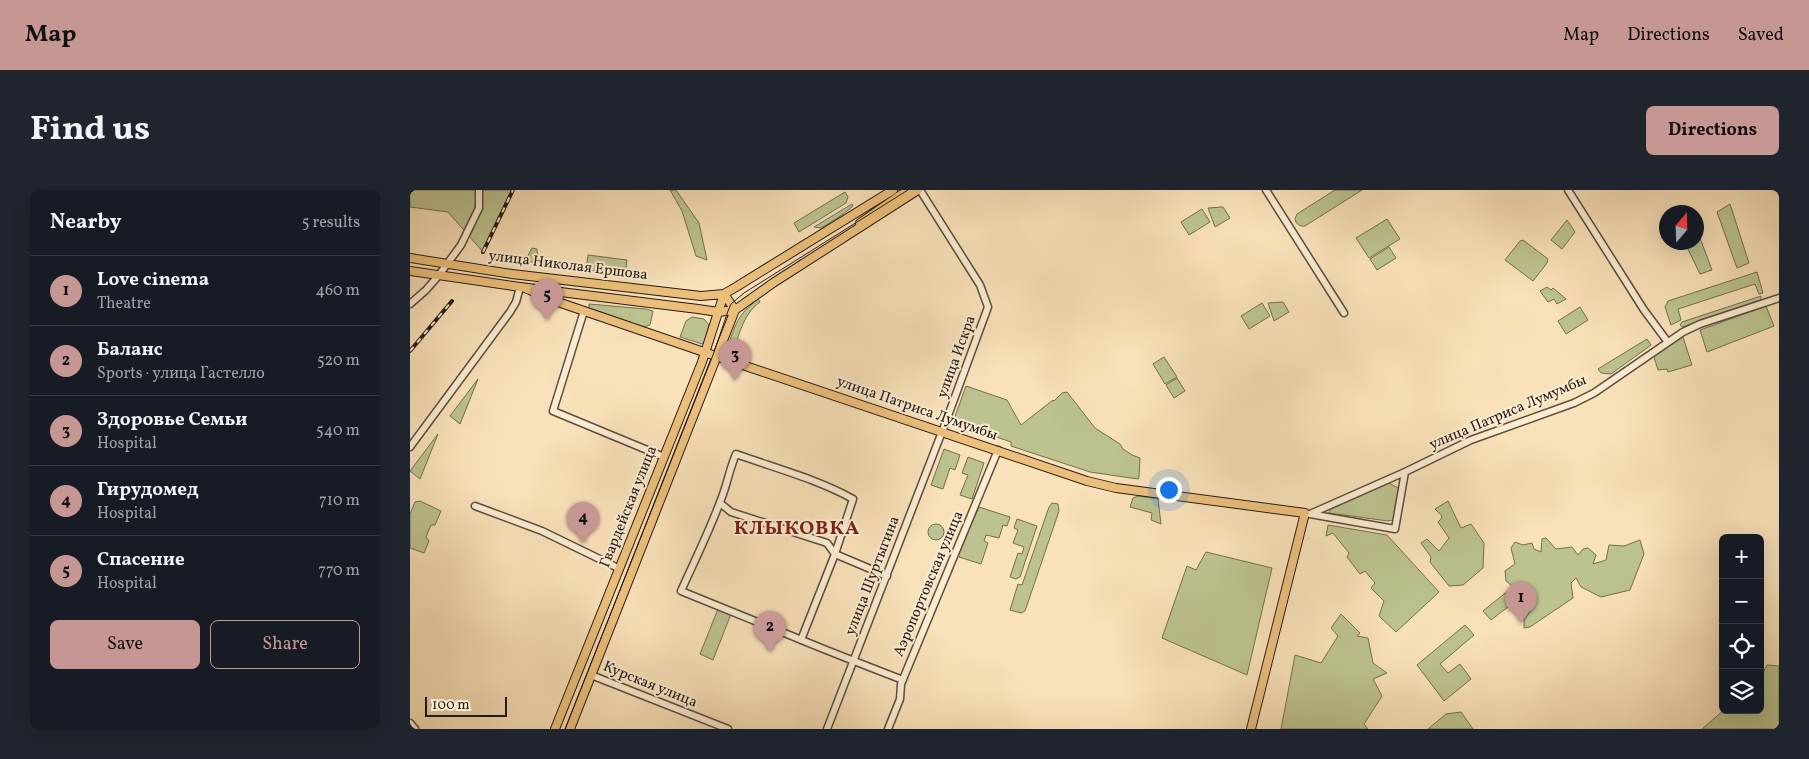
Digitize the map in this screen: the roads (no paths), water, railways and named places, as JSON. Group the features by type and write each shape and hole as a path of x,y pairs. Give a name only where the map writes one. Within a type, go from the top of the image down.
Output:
{"main road":[{"name":"улица Николая Ершова","path":"410,258 512,274 683,294 707,296 724,294 893,190"},
{"path":"872,203 902,190"},
{"path":"831,246 871,214 908,190"},
{"name":"улица Николая Ершова","path":"410,271 718,312 735,310 773,283 919,190"},
{"name":"улица Патриса Лумумбы","path":"522,287 555,301 705,353 943,431 1087,481 1116,488 1308,513"},
{"path":"724,294 735,310"},
{"name":"Гвардейская улица","path":"555,729 705,353 724,294"},
{"name":"Гвардейская улица","path":"570,729 735,310"},
{"path":"1251,729 1308,513"}],"street":[{"path":"410,304 439,275 461,245 479,208 479,190"},
{"name":"улица Искра","path":"919,190 980,285 988,303 943,431"},
{"path":"1266,190 1344,313"},
{"path":"1568,190 1644,310 1667,341"},
{"path":"410,447 510,312 522,287"},
{"name":"улица Патриса Лумумбы","path":"1308,513 1405,472 1471,440 1574,403 1594,392 1667,341 1700,324 1779,298"},
{"path":"584,311 553,411 664,457"},
{"name":"улица Шуртыгина","path":"827,729 943,431"},
{"name":"Аэропортовская улица","path":"888,729 900,699 903,680 998,450"},
{"path":"801,640 835,554 853,499 836,489 736,454 729,470 728,481 720,503 681,591 801,640 903,680"},
{"name":"улица Патриса Лумумбы","path":"1308,513 1395,529 1405,472"},
{"path":"1389,479 1398,484 1402,491"},
{"path":"720,503 731,512 827,544 835,554 886,576"},
{"path":"475,506 542,531 619,569"},
{"name":"Курская улица","path":"592,675 728,729"},
{"path":"410,723 415,729"}],"tram line":[{"path":"565,729 713,355 731,304 744,293 908,190"}],"railway":[{"path":"483,252 513,190"},
{"path":"410,351 452,301"}],"place":[{"name":"Спасение","path":"547,320"},
{"name":"Здоровье Семьи","path":"735,380"},
{"name":"Гирудомед","path":"583,543"},
{"name":"Love cinema","path":"1521,623"},
{"name":"Баланс","path":"770,652"}],"district":[{"name":"КЛЫКОВКА","path":"797,529"}]}
